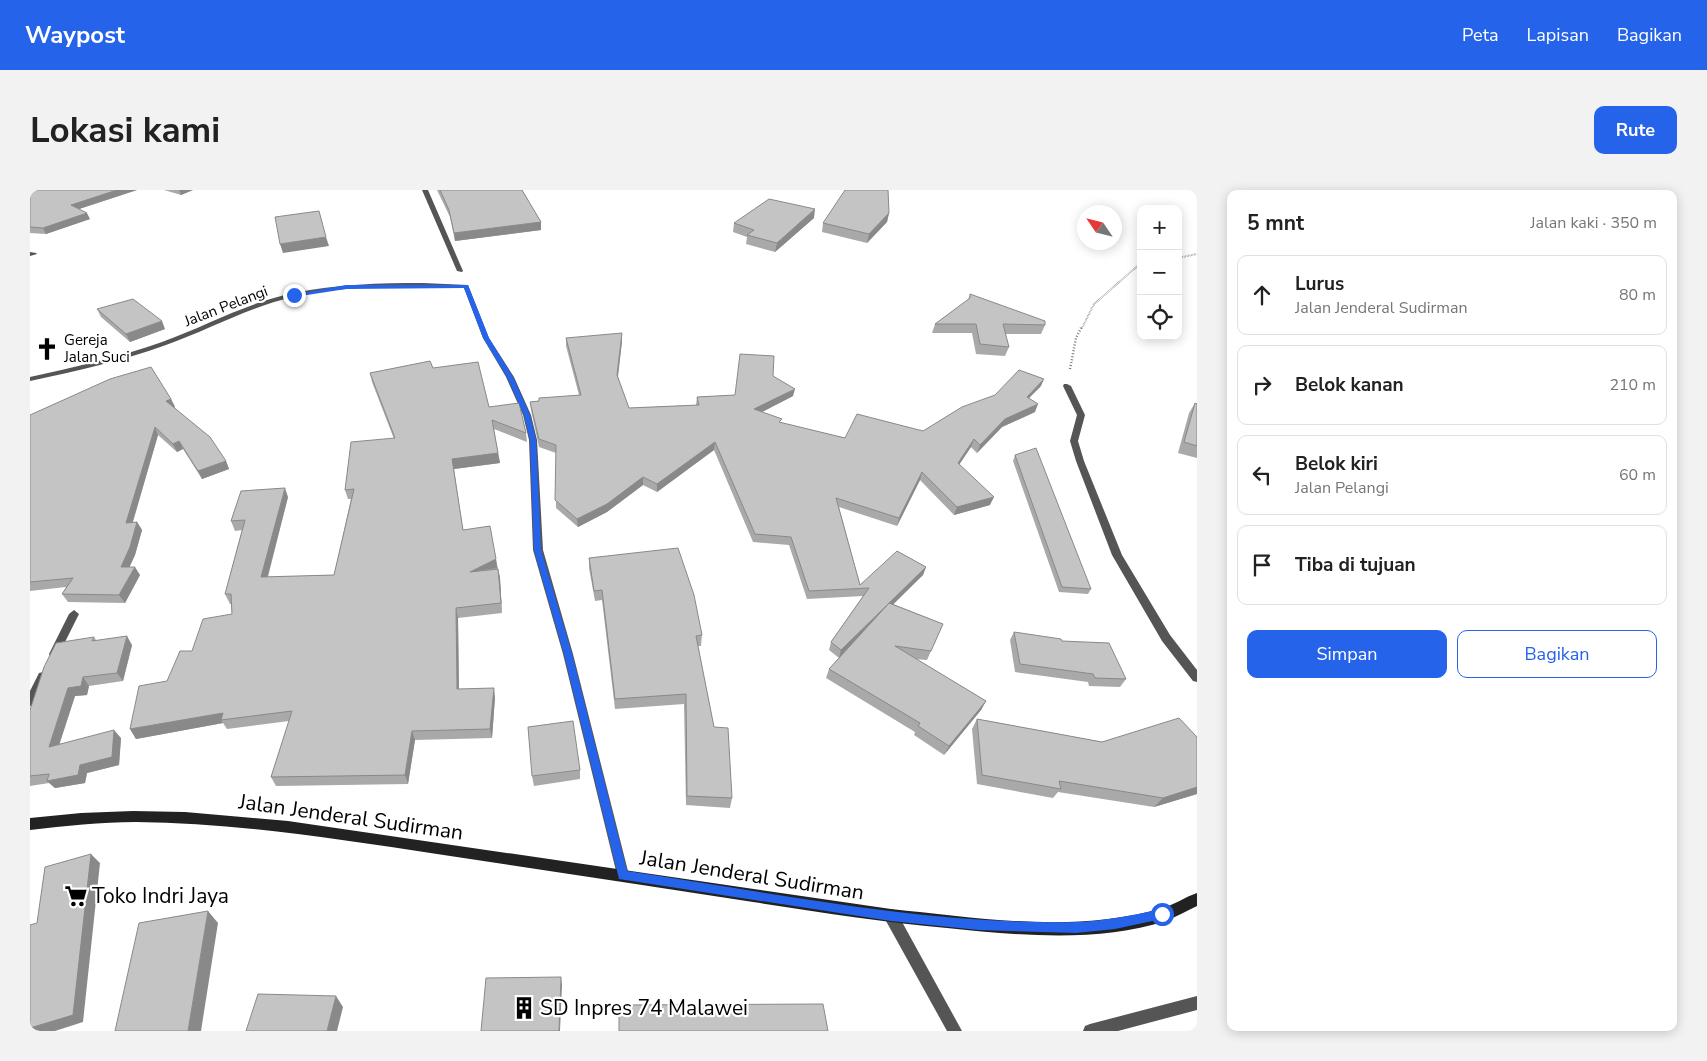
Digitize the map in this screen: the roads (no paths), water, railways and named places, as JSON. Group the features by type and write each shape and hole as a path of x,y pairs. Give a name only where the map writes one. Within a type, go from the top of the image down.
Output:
{"main road":[{"name":"Jalan Jenderal Sudirman","path":"30,824 69,818 138,816 214,818 352,835 891,916 979,924 1076,928 1115,924 1162,914 1197,899"}],"street":[{"path":"425,190 460,270"},
{"name":"Jalan Pelangi","path":"30,379 133,354 166,343 252,307 294,295 346,287 466,286 486,338 510,377 527,415 533,440 538,550 568,654 623,875"},
{"path":"1067,386 1081,415 1074,442 1117,555 1166,638 1197,678"},
{"path":"30,702 74,614"},
{"path":"891,916 955,1031"},
{"path":"1090,1031 1197,1003"}],"place":[{"name":"Gereja Jalan Suci","path":"47,349"},
{"name":"Toko Indri Jaya","path":"76,896"},
{"name":"SD Inpres 74 Malawei","path":"524,1008"}]}
